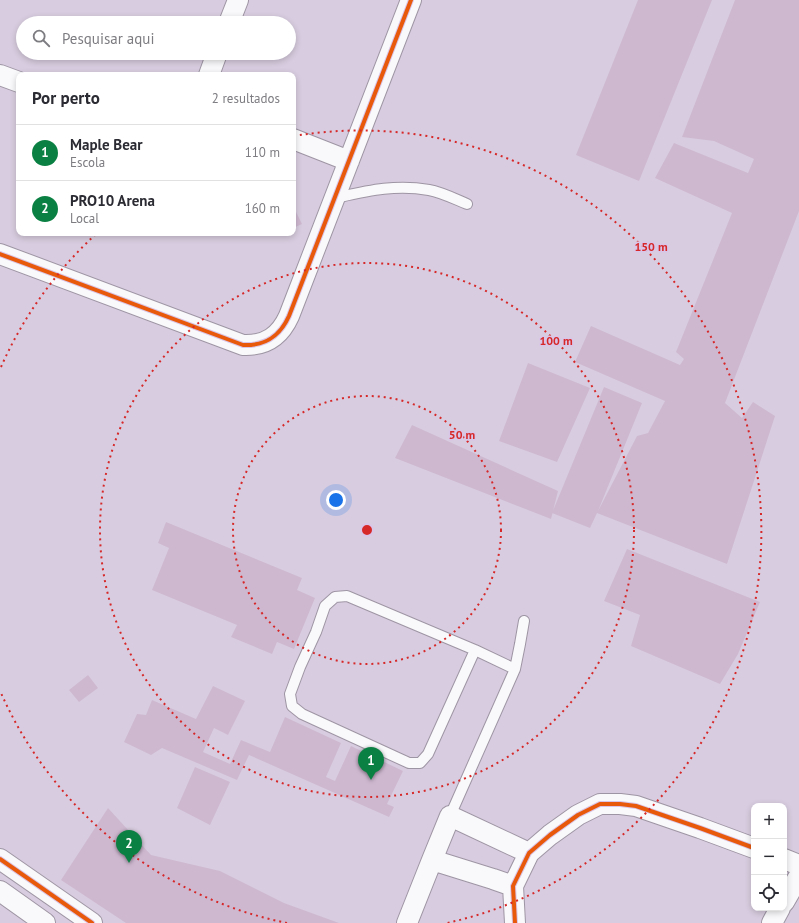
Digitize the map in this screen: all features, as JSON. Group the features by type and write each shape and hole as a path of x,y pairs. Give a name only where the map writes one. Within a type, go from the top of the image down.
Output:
{"street":[{"path":"232,16 238,0"},
{"path":"0,254 244,345 251,346 266,342 274,337 286,324 412,0"},
{"path":"210,72 214,60"},
{"path":"0,75 16,81"},
{"path":"296,140 349,161"},
{"path":"516,923 513,886 529,853 550,835 578,816 600,804 636,806 751,847"},
{"path":"407,923 450,816 529,853"},
{"path":"0,859 92,923"},
{"path":"432,860 513,886"},
{"path":"787,860 799,865"},
{"path":"787,897 799,876"},
{"path":"0,891 45,923"},
{"path":"772,923 778,911"}],"lane":[{"path":"335,198 375,189 404,187 430,190 467,204"},
{"path":"475,650 428,754 420,763 409,763 302,714 292,706 290,694 300,667 316,632 325,606 335,597 347,596 475,650 514,669"},
{"path":"450,816 514,669 524,621"}],"building":[{"path":"638,0 712,0 639,181 576,155"},
{"path":"735,0 799,0 799,211 725,403 742,418 753,402 775,416 727,564 597,513 590,528 552,513 604,387 642,403 598,511 637,436 648,433 665,401 575,362 591,326 680,365 684,359 676,352 732,213 655,178 674,143 748,173 754,159 714,141 682,137"},
{"path":"296,212 302,224 296,227"},
{"path":"528,363 590,388 557,462 499,441"},
{"path":"412,425 558,491 551,519 395,458"},
{"path":"166,522 302,578 297,590 315,598 294,649 277,642 272,654 231,637 237,625 152,590 169,548 158,543"},
{"path":"627,549 760,602 738,654 720,684 631,646 640,615 604,601"},
{"path":"88,675 98,688 79,702 69,690"},
{"path":"213,686 245,701 228,735 214,728 203,752 230,764 241,740 270,752 285,717 341,743 326,777 335,781 351,746 403,771 387,804 394,807 389,817 249,755 237,780 162,748 151,755 124,742 137,714 146,715 152,700 196,719"},
{"path":"195,767 230,782 210,825 177,808"},
{"path":"108,808 151,855 220,871 284,903 339,923 126,923 61,880"}],"cycle path":[{"path":"0,254 243,345 265,342 277,334 289,316 411,0"},
{"path":"515,923 513,886 529,853 550,835 578,815 600,804 636,806 751,847"},
{"path":"0,859 92,923"}],"place":[{"name":"Maple Bear","path":"371,780"},
{"name":"PRO10 Arena","path":"129,863"}]}
